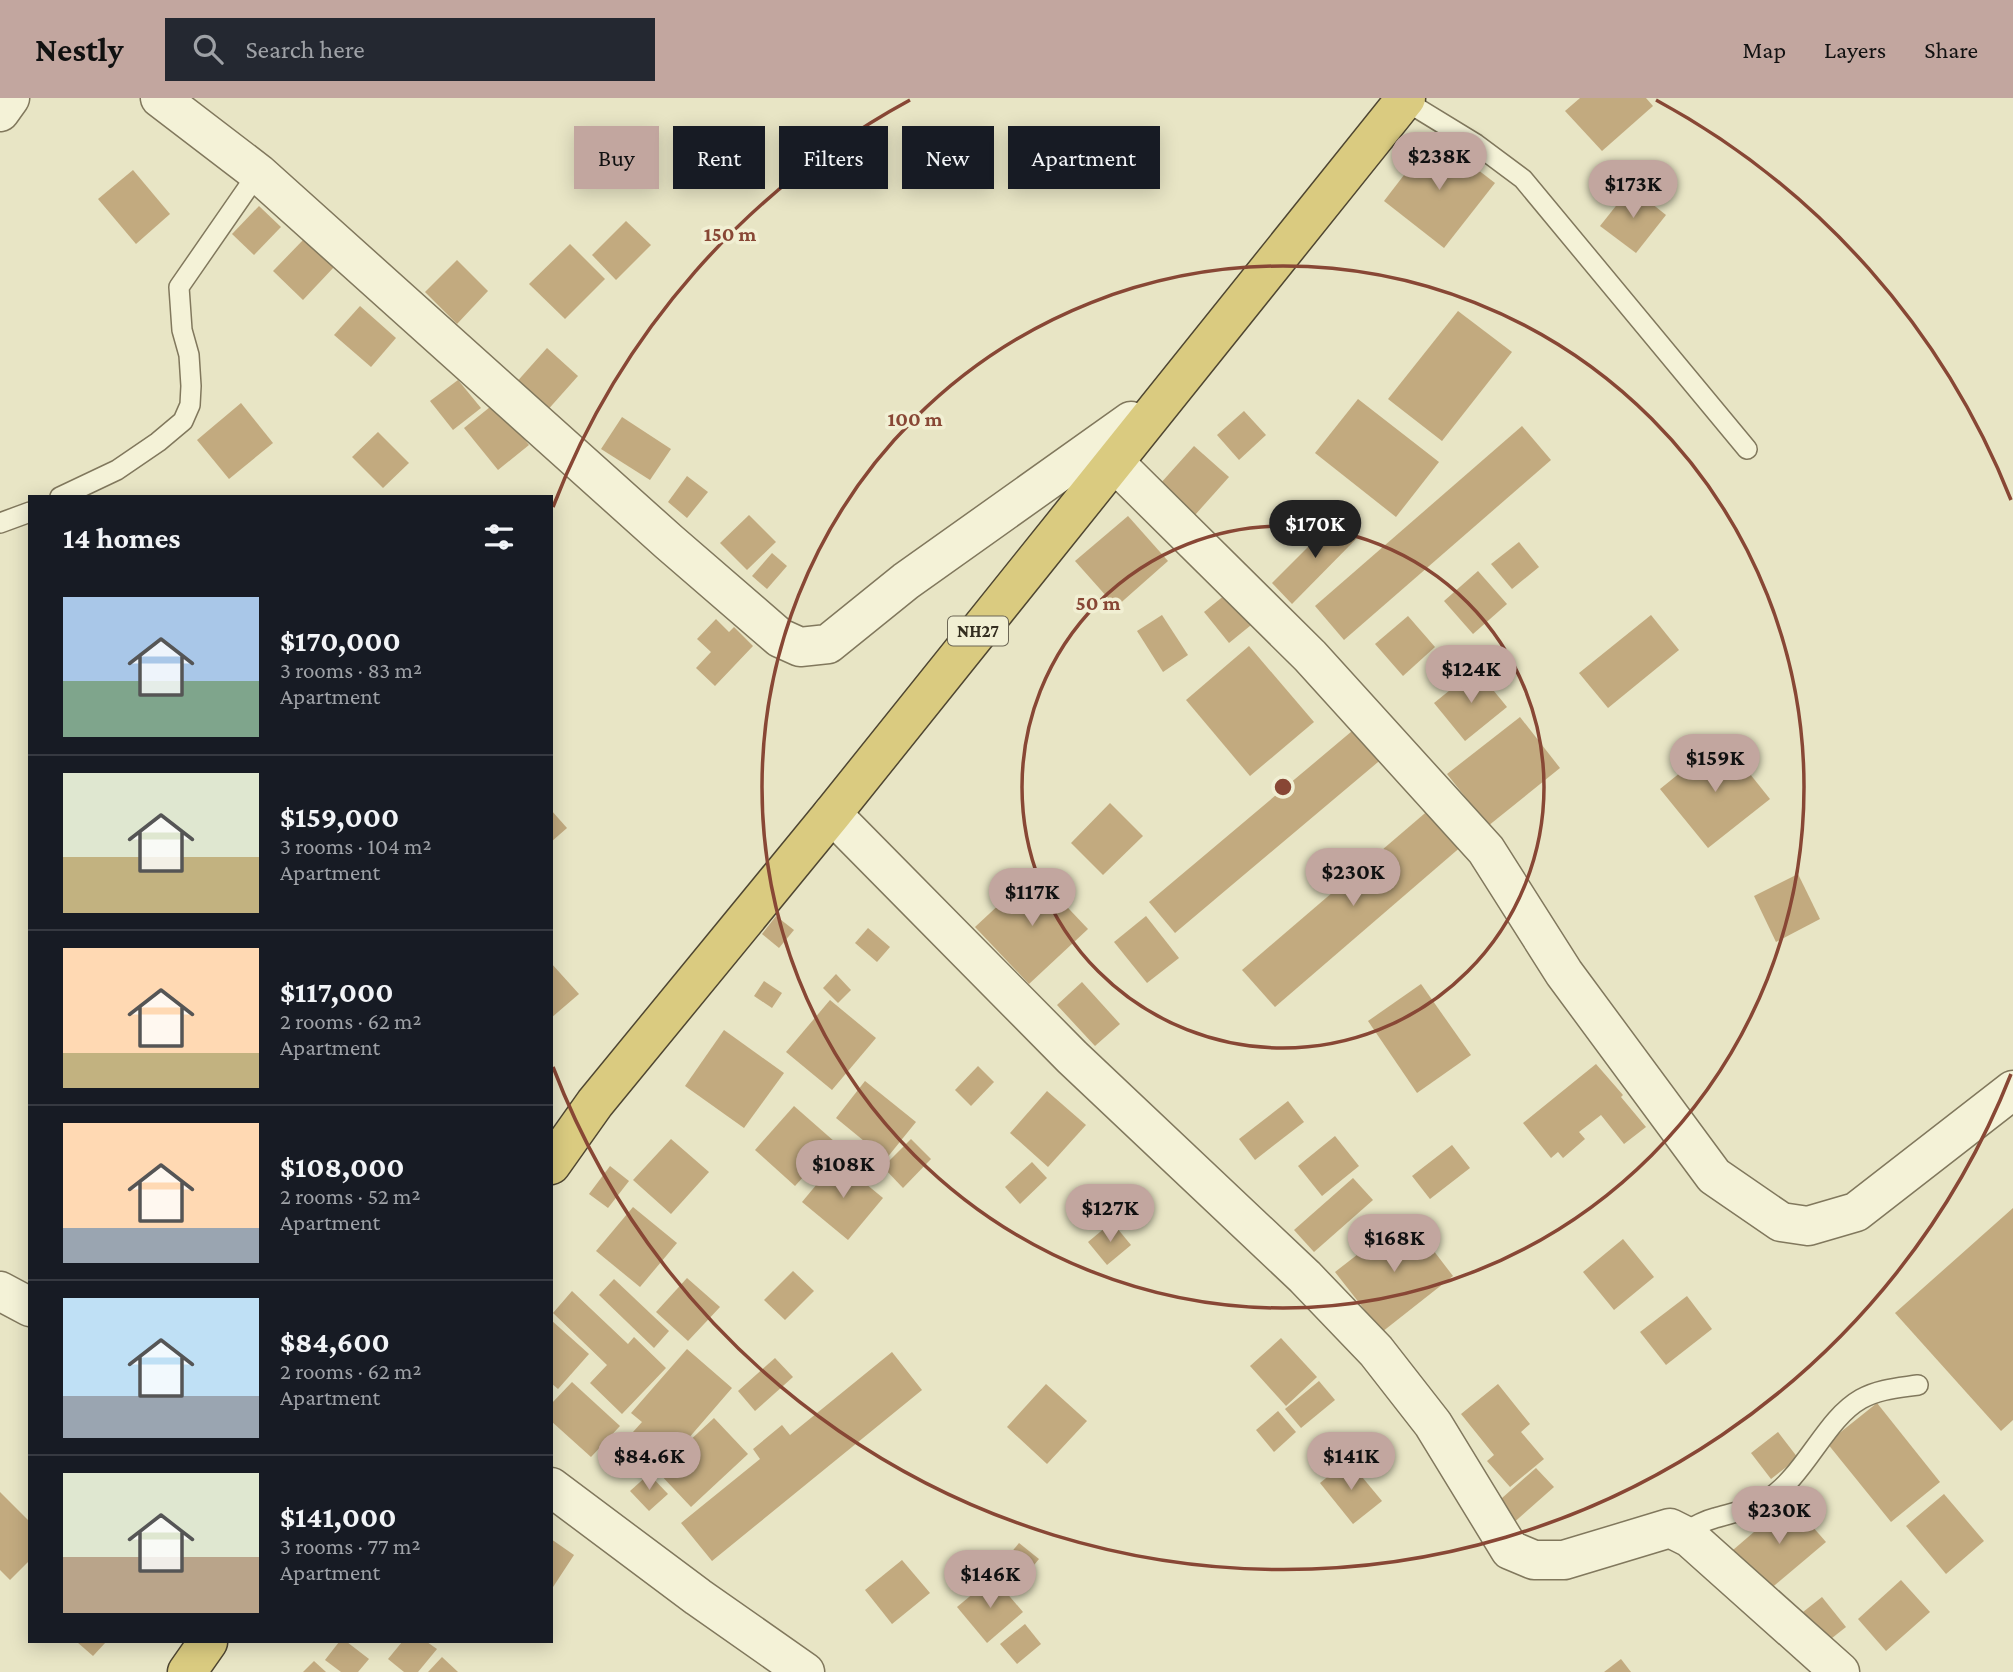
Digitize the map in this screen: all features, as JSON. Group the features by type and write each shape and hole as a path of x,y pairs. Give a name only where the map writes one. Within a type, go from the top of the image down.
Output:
{"highway":[{"name":"NH27","path":"553,1162 595,1103 832,814 1405,99"},
{"path":"187,1672 207,1643"}],"street":[{"path":"0,112 10,98"},
{"path":"160,98 258,173 669,542 780,638 800,647 828,643 906,581 1164,398"},
{"path":"1113,461 1310,656 1486,850 1563,973 1714,1176 1782,1222 1808,1227 1856,1212 2013,1090"},
{"path":"832,814 1072,1057 1305,1278 1376,1351 1433,1424 1510,1550 1534,1560 1564,1560 1670,1528 1690,1538 1840,1672"},
{"path":"0,1291 28,1306"},
{"path":"553,1488 698,1597 805,1672"}],"lane":[{"path":"1405,99 1476,144 1523,179 1747,449"},
{"path":"64,495 117,470 183,421 190,405 191,386 189,355 182,330 179,287 258,173"},
{"path":"0,523 28,513"},
{"path":"1681,1534 1713,1518 1736,1514 1766,1501 1788,1483 1843,1415 1859,1400 1880,1391 1918,1385"}],"building":[{"path":"1580,98 1646,98 1653,106 1602,151 1565,111"},
{"path":"1434,136 1495,183 1444,248 1384,201"},
{"path":"133,170 170,214 136,244 98,199"},
{"path":"1631,187 1666,215 1636,253 1600,226"},
{"path":"259,206 281,227 254,255 232,234"},
{"path":"626,221 651,245 616,280 592,255"},
{"path":"304,239 334,267 303,300 273,271"},
{"path":"570,244 605,279 565,319 529,284"},
{"path":"457,260 488,291 457,324 425,292"},
{"path":"360,306 396,338 371,367 334,335"},
{"path":"1458,311 1512,352 1442,441 1388,399"},
{"path":"547,348 578,376 545,413 514,385"},
{"path":"458,380 481,408 453,430 430,401"},
{"path":"1358,399 1439,462 1396,517 1315,453"},
{"path":"241,403 273,443 229,479 197,440"},
{"path":"495,403 529,445 498,470 464,428"},
{"path":"1244,411 1266,435 1239,460 1217,435"},
{"path":"622,417 671,449 650,480 601,449"},
{"path":"1522,426 1551,460 1344,640 1315,606"},
{"path":"378,432 409,463 383,488 352,457"},
{"path":"1194,446 1229,477 1195,515 1160,484"},
{"path":"687,476 708,492 687,518 668,502"},
{"path":"749,515 776,542 747,570 720,543"},
{"path":"1128,516 1168,561 1116,607 1075,561"},
{"path":"1338,517 1358,537 1292,604 1272,583"},
{"path":"1519,542 1539,567 1512,589 1491,564"},
{"path":"772,553 787,566 767,589 752,576"},
{"path":"1478,571 1507,604 1473,634 1444,601"},
{"path":"1231,590 1256,621 1229,643 1204,612"},
{"path":"1162,615 1188,655 1163,672 1137,631"},
{"path":"1651,615 1679,650 1608,708 1579,673"},
{"path":"1408,616 1435,647 1403,676 1375,644"},
{"path":"716,619 729,632 734,627 753,646 715,686 696,668 711,652 697,639"},
{"path":"1249,646 1314,722 1250,776 1186,700"},
{"path":"1476,669 1507,707 1465,741 1434,703"},
{"path":"1520,717 1560,768 1488,826 1447,774"},
{"path":"1358,726 1384,757 1175,933 1149,902"},
{"path":"1722,739 1770,799 1708,848 1660,789"},
{"path":"1110,803 1143,836 1103,875 1071,843"},
{"path":"1431,808 1463,845 1275,1007 1242,970"},
{"path":"553,812 567,828 553,840"},
{"path":"1034,872 1088,929 1029,984 975,927"},
{"path":"1798,874 1820,919 1776,942 1754,896"},
{"path":"776,916 794,930 779,948 762,934"},
{"path":"1146,916 1179,958 1147,983 1114,942"},
{"path":"868,928 890,947 877,962 855,943"},
{"path":"553,965 579,994 553,1016"},
{"path":"836,974 851,990 838,1003 823,988"},
{"path":"764,981 782,993 772,1008 754,996"},
{"path":"1082,982 1120,1024 1095,1046 1057,1005"},
{"path":"1421,984 1471,1055 1417,1093 1368,1021"},
{"path":"830,1000 876,1038 832,1090 786,1052"},
{"path":"724,1030 784,1073 744,1128 685,1086"},
{"path":"1596,1064 1646,1127 1624,1144 1601,1115 1579,1132 1585,1139 1563,1158 1558,1152 1551,1158 1523,1123"},
{"path":"978,1066 994,1082 971,1106 955,1090"},
{"path":"865,1081 916,1122 886,1159 836,1118"},
{"path":"1047,1091 1086,1125 1048,1167 1010,1133"},
{"path":"1288,1101 1304,1122 1255,1160 1239,1139"},
{"path":"794,1106 835,1142 795,1186 755,1150"},
{"path":"1335,1136 1359,1166 1322,1196 1298,1166"},
{"path":"671,1139 709,1172 671,1214 633,1180"},
{"path":"911,1139 931,1159 903,1188 883,1167"},
{"path":"1452,1145 1470,1168 1430,1199 1412,1176"},
{"path":"837,1160 883,1198 848,1240 802,1202"},
{"path":"1032,1162 1047,1178 1020,1204 1005,1187"},
{"path":"610,1166 629,1181 608,1208 589,1194"},
{"path":"1353,1178 1373,1200 1314,1252 1294,1230"},
{"path":"633,1207 677,1243 640,1287 596,1251"},
{"path":"2013,1208 2013,1420 2001,1431 1895,1313"},
{"path":"1407,1216 1453,1276 1382,1332 1335,1272"},
{"path":"1112,1222 1131,1245 1107,1265 1088,1242"},
{"path":"1623,1239 1654,1277 1614,1310 1583,1272"},
{"path":"793,1271 814,1291 785,1320 764,1300"},
{"path":"687,1278 720,1307 688,1341 656,1312"},
{"path":"614,1279 669,1331 654,1348 599,1295"},
{"path":"572,1291 628,1344 634,1337 666,1368 622,1414 590,1383 607,1365 553,1313"},
{"path":"1687,1296 1712,1329 1666,1365 1640,1332"},
{"path":"553,1322 589,1354 558,1389 553,1385"},
{"path":"1281,1338 1317,1377 1286,1406 1250,1366"},
{"path":"687,1349 732,1388 675,1454 667,1447 652,1466 624,1442 642,1422 631,1413"},
{"path":"892,1352 922,1390 712,1561 681,1523 760,1459 753,1449 782,1425 790,1435"},
{"path":"775,1358 793,1377 755,1411 738,1391"},
{"path":"1319,1381 1335,1400 1301,1428 1285,1409"},
{"path":"572,1382 620,1426 591,1457 553,1423 553,1402"},
{"path":"1046,1384 1087,1421 1047,1464 1007,1427"},
{"path":"1498,1384 1530,1424 1521,1432 1544,1459 1510,1487 1487,1461 1494,1455 1461,1414"},
{"path":"1877,1403 1940,1482 1891,1522 1827,1443"},
{"path":"1278,1411 1296,1432 1274,1452 1256,1430"},
{"path":"714,1418 748,1454 691,1507 657,1471"},
{"path":"1778,1432 1798,1458 1771,1479 1751,1453"},
{"path":"1348,1460 1382,1501 1353,1524 1320,1483"},
{"path":"1536,1468 1554,1487 1511,1525 1493,1506"},
{"path":"649,1474 668,1494 649,1511 630,1491"},
{"path":"0,1492 28,1520 28,1562 10,1580 0,1570"},
{"path":"1944,1494 1984,1541 1946,1574 1906,1526"},
{"path":"1790,1501 1826,1542 1768,1591 1733,1550"},
{"path":"553,1540 574,1555 553,1587"},
{"path":"1019,1543 1039,1559 1019,1583 1000,1566"},
{"path":"902,1560 930,1593 892,1624 865,1590"},
{"path":"993,1577 1023,1612 987,1643 957,1607"},
{"path":"1901,1580 1930,1612 1886,1651 1858,1619"},
{"path":"1822,1597 1846,1627 1827,1642 1803,1612"},
{"path":"1025,1624 1041,1644 1017,1664 1000,1644"},
{"path":"78,1643 105,1643 93,1656"},
{"path":"338,1643 348,1643 369,1659 358,1672 341,1672 325,1660"},
{"path":"401,1643 428,1643 437,1649 418,1672 404,1672 388,1659"},
{"path":"442,1657 458,1672 428,1672"},
{"path":"1621,1659 1631,1672 1604,1672"},
{"path":"314,1661 326,1672 303,1672"}]}
